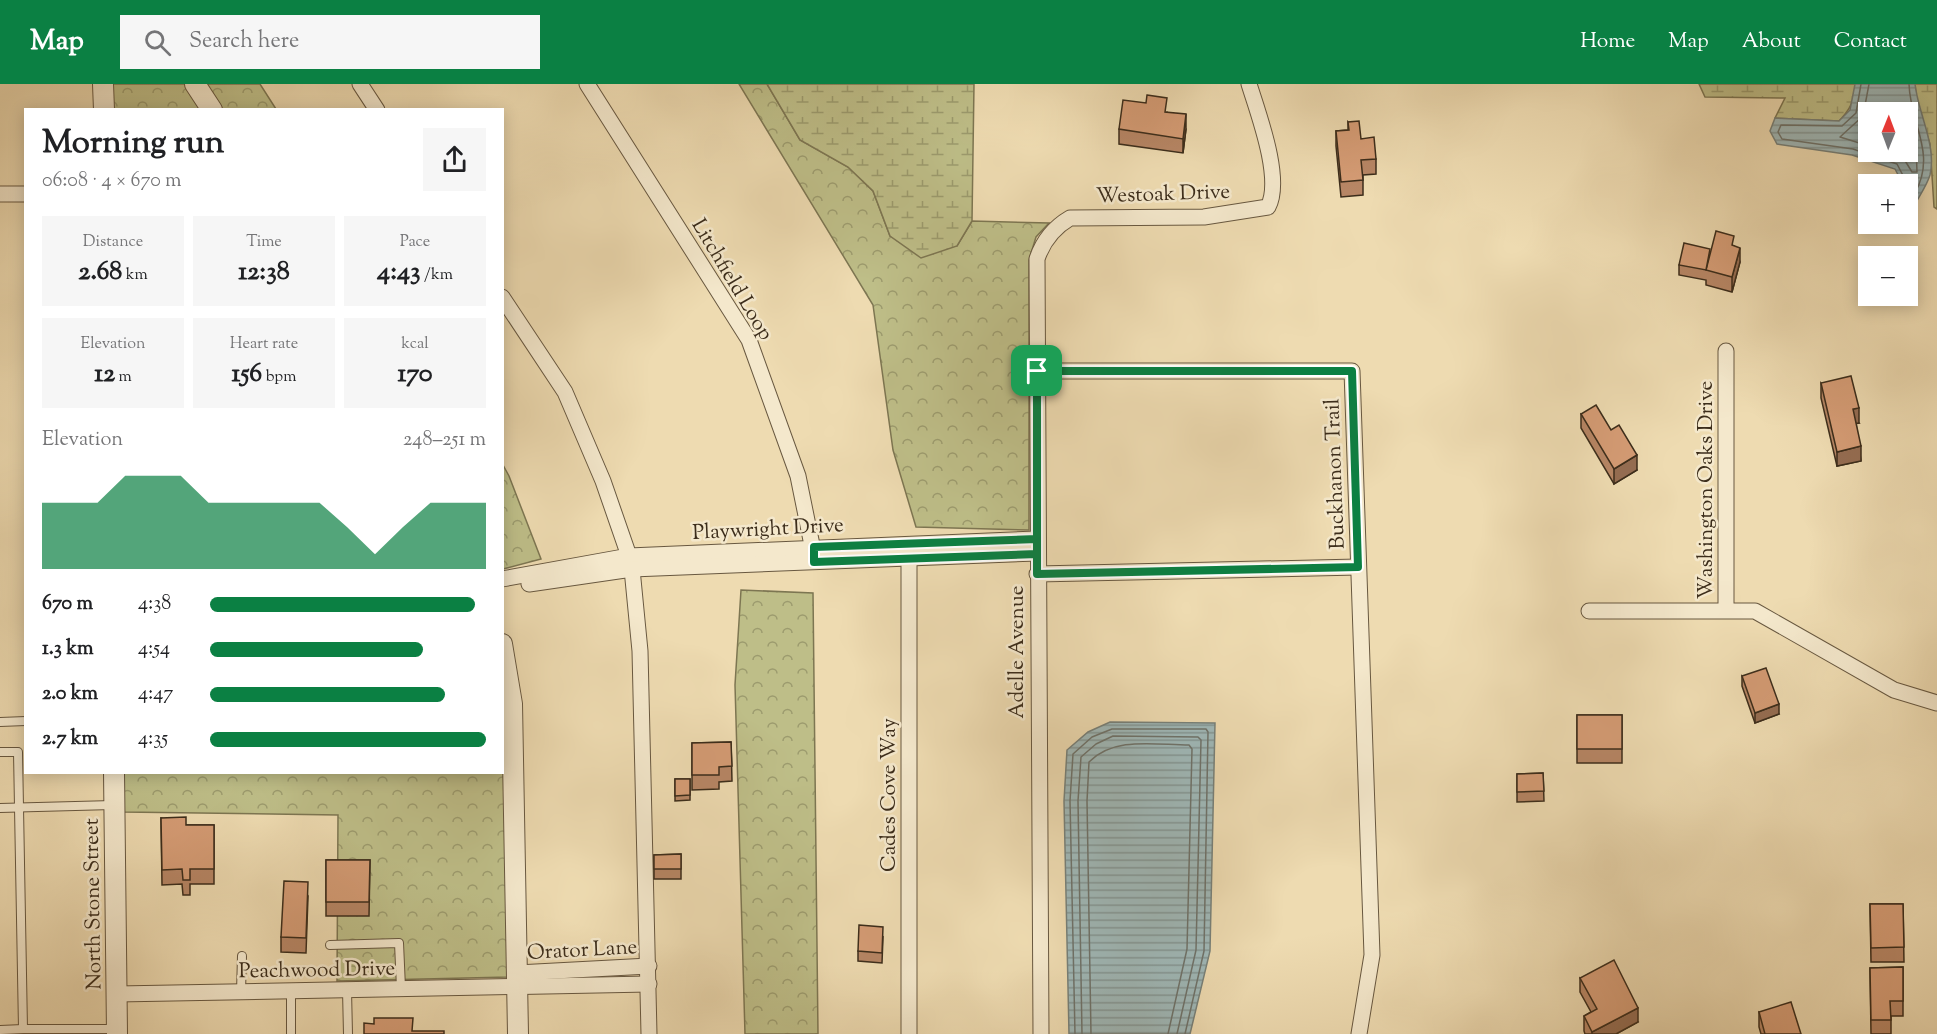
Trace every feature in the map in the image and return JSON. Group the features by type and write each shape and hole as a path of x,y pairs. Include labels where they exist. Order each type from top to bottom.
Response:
{"street":[{"path":"103,84 104,108"},
{"path":"195,84 211,108"},
{"path":"360,84 376,108"},
{"name":"Litchfield Loop","path":"587,84 749,340 798,476 814,555"},
{"name":"Westoak Drive","path":"1047,237 1058,225 1082,216 1204,217 1268,207 1271,194 1269,150 1249,84"},
{"path":"0,194 24,194"},
{"name":"Adelle Avenue","path":"1041,1034 1037,260 1047,237"},
{"path":"504,300 566,392 603,481 630,562 640,651 649,1034"},
{"name":"Washington Oaks Drive","path":"1726,351 1726,610 1755,611 1894,690 1937,703"},
{"name":"Buckhanon Trail","path":"1037,371 1352,371 1372,955 1359,1034"},
{"name":"Playwright Drive","path":"504,579 630,562 1037,546"},
{"name":"Playwright Drive","path":"814,555 909,556 1037,546"},
{"name":"Cades Cove Way","path":"909,556 909,1034"},
{"name":"Playwright Drive","path":"504,588 630,562"},
{"path":"1037,574 1358,567"},
{"path":"1589,611 1726,610"},
{"path":"504,656 512,704 518,1034"},
{"name":"North Stone Street","path":"114,774 117,1032"},
{"name":"Orator Lane","path":"517,980 649,966"},
{"name":"Orator Lane","path":"517,980 649,984"},
{"name":"Peachwood Drive","path":"117,994 346,990 517,980"}],"lane":[{"path":"0,722 24,721"},
{"path":"0,752 18,752 21,808 23,1029"},
{"path":"0,808 115,805"},
{"path":"330,945 399,943 401,988"},
{"path":"241,992 242,956"},
{"path":"346,990 348,1034"},
{"path":"291,991 291,1034"},
{"path":"0,1029 117,1032"}],"green space":[{"path":"111,84 185,84 201,108 112,108"},
{"path":"204,84 260,84 275,108 221,108"},
{"path":"739,84 767,84 800,140 848,167 873,191 890,236 957,246 972,221 1049,223 1036,237 1029,260 1029,530 916,527 893,450 873,305"},
{"path":"767,84 974,84 972,221 957,246 921,258 890,236 873,191 848,167 800,140"},
{"path":"1699,84 1855,84 1851,104 1839,121 1775,118 1785,98 1705,97"},
{"path":"1915,84 1937,84 1937,209 1934,207 1930,144 1917,102"},
{"path":"504,467 509,476 541,559 504,569"},
{"path":"741,590 813,593 818,1034 745,1034 735,685"},
{"path":"504,740 509,977 337,981 338,815 123,812 122,774 504,774"}],"water":[{"path":"1855,84 1915,84 1931,153 1929,179 1918,199 1918,174 1898,174 1895,169 1874,162 1918,162 1918,102 1858,102 1858,157 1777,144 1770,131 1775,118 1839,121 1850,110"},
{"path":"1110,722 1215,723 1210,951 1190,1034 1069,1034 1064,801 1067,750 1088,732"}],"building":[{"path":"1147,95 1167,98 1165,112 1186,114 1183,139 1119,129 1123,100 1146,103"},
{"path":"1359,121 1361,139 1374,137 1376,159 1361,160 1363,180 1341,182 1336,131 1349,130 1348,122"},
{"path":"1716,231 1734,236 1732,245 1740,248 1732,277 1706,270"},
{"path":"1684,243 1710,249 1706,270 1679,265"},
{"path":"1851,376 1859,408 1853,409 1861,446 1837,452 1821,383"},
{"path":"1596,405 1611,430 1619,425 1637,455 1614,469 1581,414"},
{"path":"1766,668 1779,704 1755,713 1742,676"},
{"path":"1577,715 1622,715 1622,749 1577,749"},
{"path":"731,742 732,766 719,767 719,775 692,775 692,743"},
{"path":"1543,773 1544,791 1517,792 1517,774"},
{"path":"675,779 690,779 690,795 675,796"},
{"path":"186,817 186,825 214,825 214,869 190,869 190,880 183,880 182,869 162,870 161,818"},
{"path":"681,854 681,869 654,869 654,855"},
{"path":"326,860 370,860 369,902 326,902"},
{"path":"284,881 308,882 306,938 281,937"},
{"path":"1870,904 1903,904 1904,947 1871,948"},
{"path":"859,925 883,927 882,953 858,951"},
{"path":"1614,960 1638,1008 1592,1032 1584,1016 1597,1009 1580,978"},
{"path":"1903,967 1903,1001 1890,1001 1891,1020 1871,1020 1870,968"},
{"path":"1791,1002 1801,1034 1765,1034 1759,1012"},
{"path":"374,1018 413,1018 412,1031 444,1031 444,1034 364,1034 364,1023 374,1024"}],"route":[{"path":"1037,371 1037,455 1037,539 1037,554 909,556 814,562 814,547 1037,539 1037,574 1358,567 1352,371 1037,371"}]}
